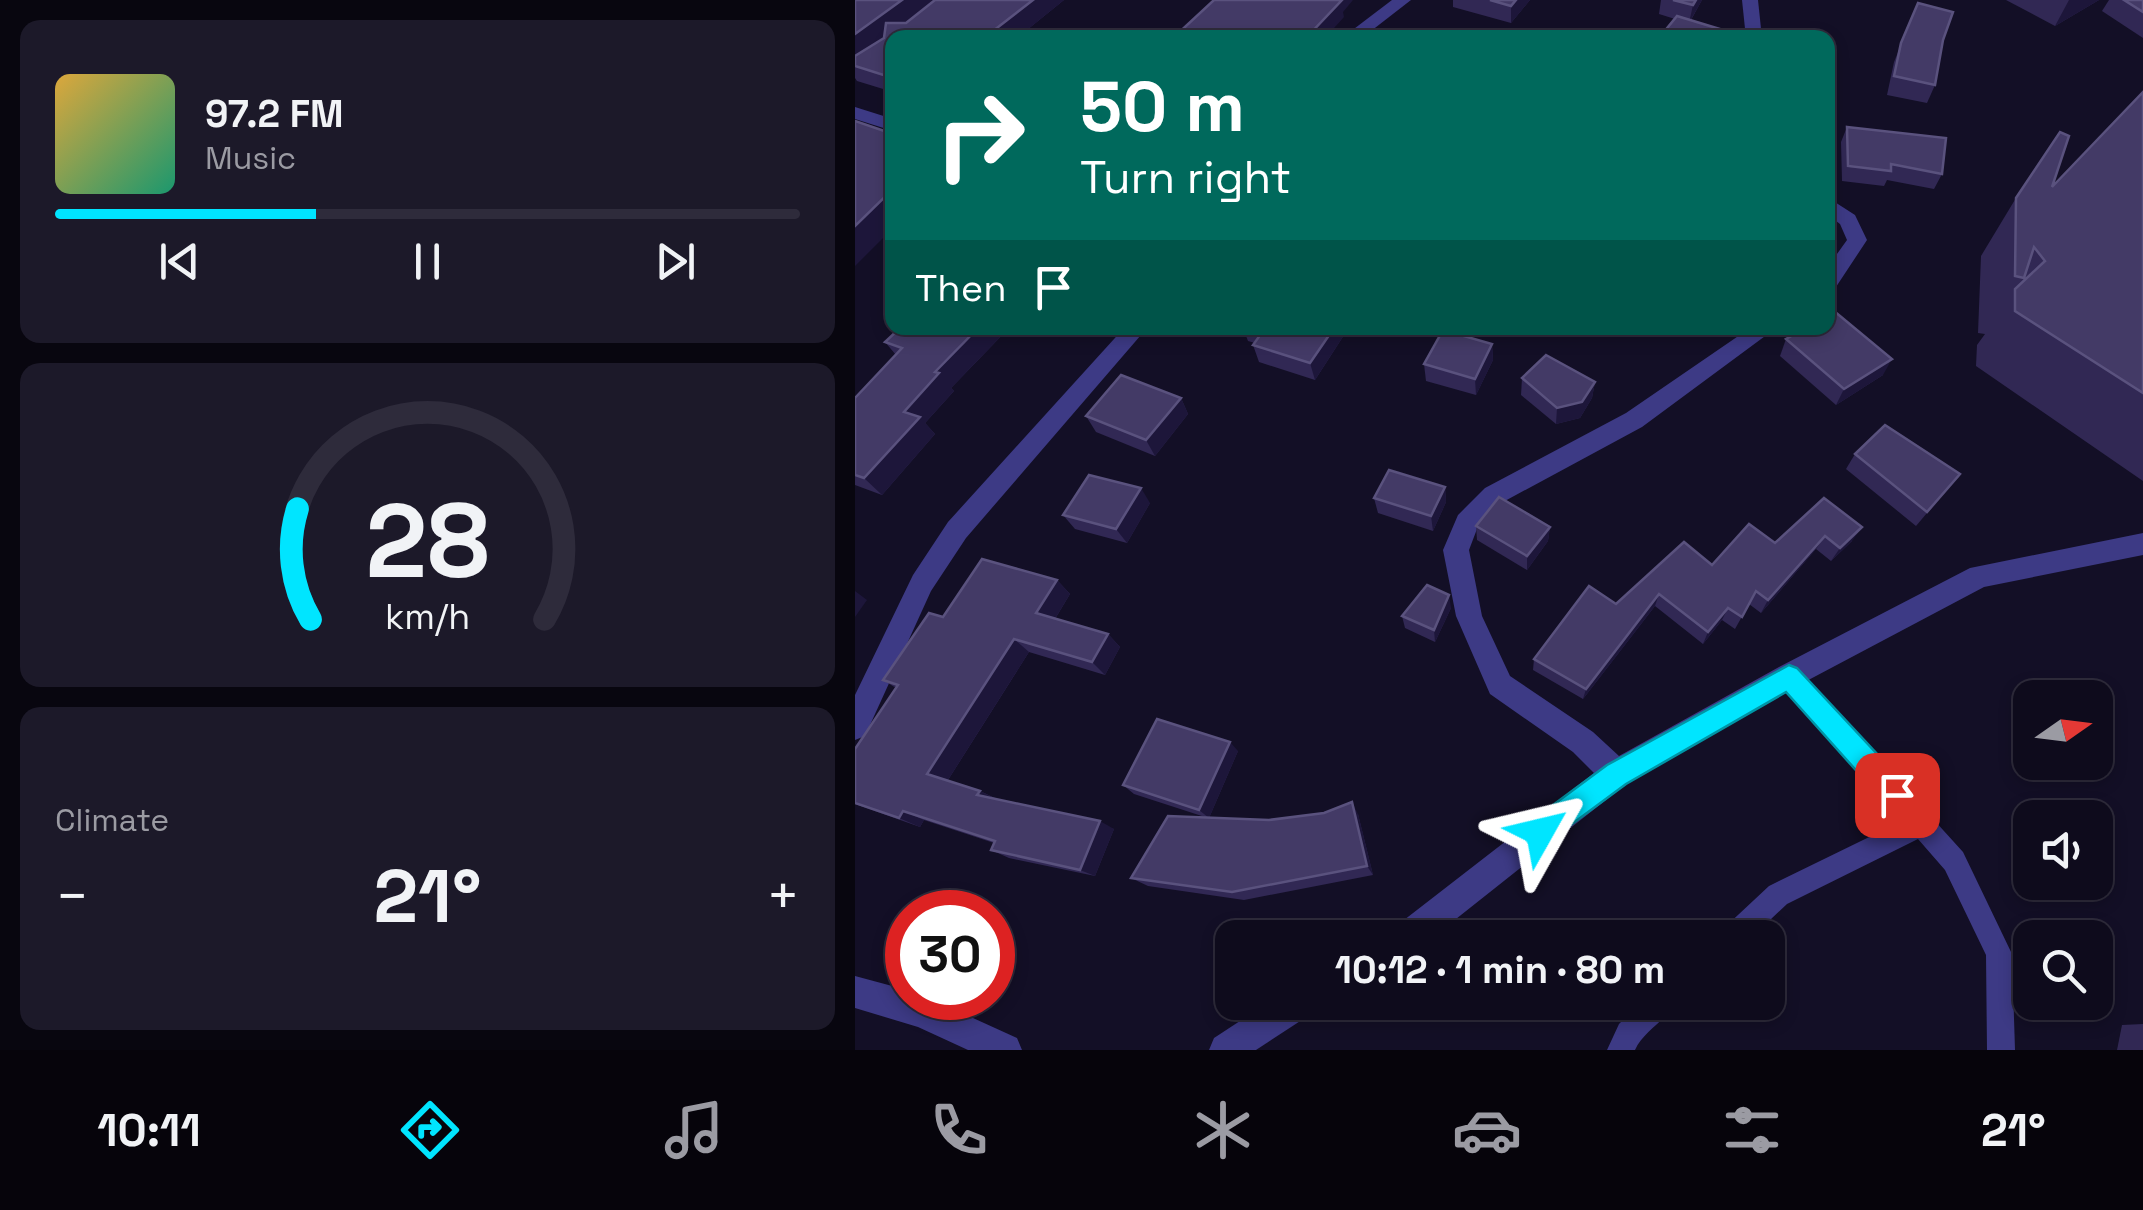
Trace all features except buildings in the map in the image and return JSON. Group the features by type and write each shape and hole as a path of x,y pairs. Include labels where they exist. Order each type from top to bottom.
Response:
{"street":[{"path":"1361,30 1403,0"},
{"path":"1751,0 1753,30"},
{"path":"855,113 885,123"},
{"path":"1835,210 1848,220 1857,240 1835,273"},
{"path":"855,726 923,582 957,530 1130,335"},
{"path":"1616,774 1583,742 1500,685 1469,616 1457,550 1467,524 1494,495 1634,420 1755,335"},
{"path":"1430,920 1616,774 1789,676 1979,576 2143,544"},
{"path":"855,992 922,1010 1005,1050"},
{"path":"1225,1050 1271,1020"}],"lane":[{"path":"1789,676 1954,861 1999,954 2001,1050"},
{"path":"1751,920 1778,895 1922,824"},
{"path":"1621,1050 1628,1033 1642,1020"}],"route":[{"path":"1540,832 1616,774 1789,676 1897,795"}]}
